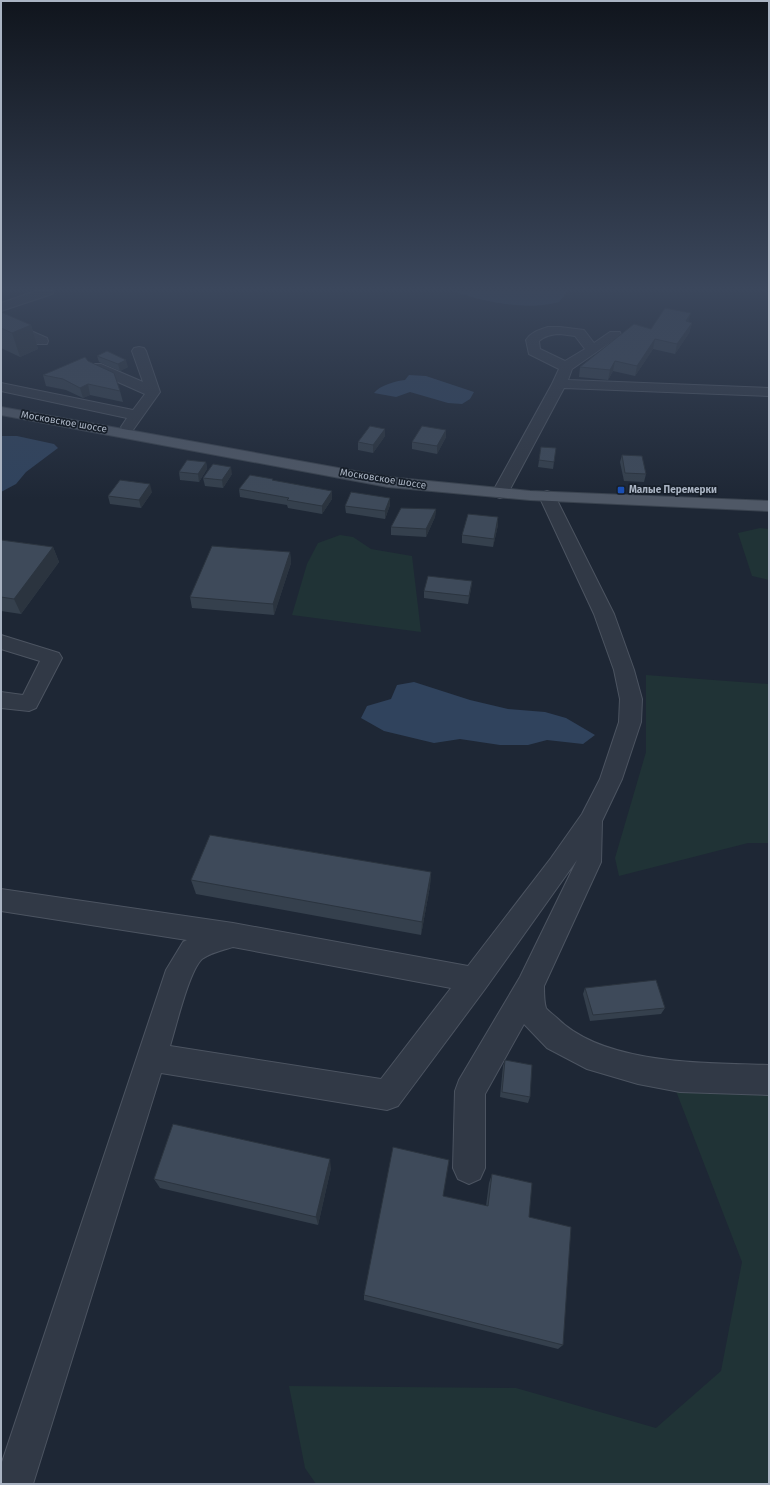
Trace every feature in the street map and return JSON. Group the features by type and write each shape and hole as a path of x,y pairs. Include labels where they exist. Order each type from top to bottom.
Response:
{"main road":[{"name":"Московское шоссе","path":"1,411 388,482 500,494 769,506"}],"lane":[{"path":"142,360 153,392"},
{"path":"552,360 566,368"},
{"path":"500,494 559,384 566,368 577,360"},
{"path":"96,367 153,392"},
{"path":"559,384 769,392"},
{"path":"1,387 136,415"},
{"path":"123,433 153,392"},
{"path":"151,1057 387,1095 560,865 590,821 611,779 630,722 631,699 624,670 604,614 547,496"},
{"path":"1,642 52,658 29,703 1,700"},
{"path":"469,1168 470,1091 530,986 589,862 590,821"},
{"path":"1,900 233,935 475,980"},
{"path":"14,1484 180,970 192,951 214,940 233,935"},
{"path":"530,986 533,1014 557,1038 587,1055 638,1069 680,1077 769,1080"}],"green space":[{"path":"760,528 769,529 769,580 752,576 738,533"},
{"path":"340,535 353,537 371,549 412,556 421,632 292,615 307,564 318,543"},
{"path":"646,675 769,684 769,843 748,843 619,876 615,858 646,752"},
{"path":"758,1088 769,1096 769,1484 316,1484 305,1468 289,1386 516,1388 656,1428 721,1371 742,1262 676,1091"}],"water":[{"path":"409,375 426,376 474,392 470,399 462,404 448,403 410,392 396,397 374,393 393,382 405,380"},
{"path":"1,436 17,436 54,444 58,448 26,472 16,484 1,492"},
{"path":"414,682 470,700 508,709 545,712 566,718 595,735 583,744 547,740 528,745 500,745 460,739 434,743 384,731 361,718 367,706 391,699 397,685"}],"building":[{"path":"77,360 87,360 114,373 120,391 88,384 80,388 63,379 43,375"},
{"path":"108,360 125,360 118,364"},
{"path":"588,360 641,360 637,366 615,361 610,370 580,367"},
{"path":"370,426 385,429 373,445 358,442"},
{"path":"422,426 446,430 437,446 412,442"},
{"path":"541,447 556,448 554,462 539,460"},
{"path":"622,455 642,456 646,474 625,473"},
{"path":"187,460 206,462 198,474 179,472"},
{"path":"213,464 231,467 222,480 203,478"},
{"path":"250,475 332,491 322,506 287,500 289,498 239,489"},
{"path":"120,480 150,484 139,500 108,496"},
{"path":"351,492 390,498 385,511 345,506"},
{"path":"401,508 436,509 426,529 391,527"},
{"path":"468,514 498,517 494,539 462,535"},
{"path":"1,540 53,547 14,599 1,597"},
{"path":"212,546 290,552 273,604 190,597"},
{"path":"428,576 472,581 469,596 424,591"},
{"path":"210,835 431,872 422,922 191,880"},
{"path":"656,980 665,1008 593,1015 585,988"},
{"path":"505,1060 532,1065 530,1097 502,1092"},
{"path":"173,1124 330,1159 316,1217 154,1179"},
{"path":"393,1147 449,1160 443,1196 488,1206 492,1174 532,1183 529,1217 571,1227 563,1345 364,1295"}],"place":[{"name":"Малые Перемерки","path":"621,490"}]}
